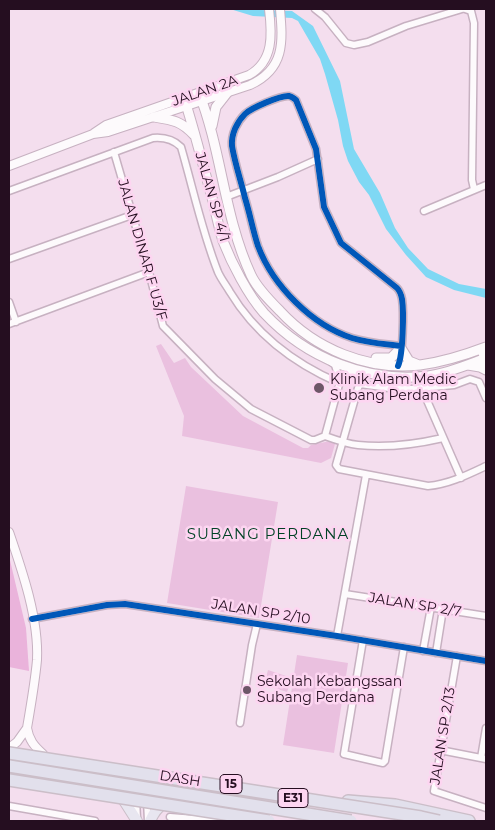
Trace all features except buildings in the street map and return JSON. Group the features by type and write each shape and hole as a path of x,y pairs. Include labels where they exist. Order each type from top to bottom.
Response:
{"highway":[{"name":"15","path":"9,750 197,778 421,817"},
{"name":"DASH","path":"9,750 443,820"},
{"name":"15","path":"30,752 47,757 197,778"},
{"name":"DASH","path":"9,766 351,821"},
{"name":"15","path":"9,770 335,821"},
{"path":"9,780 269,821"},
{"path":"101,784 123,799 137,821"},
{"path":"149,821 156,809 162,804 169,800 189,798"},
{"path":"316,799 396,805 443,820 469,821"}],"main road":[{"path":"212,136 216,107 227,93"},
{"name":"JALAN SP 4/1","path":"201,97 210,122 226,196 239,243 252,278 290,322 328,348 351,357 378,364 398,366 420,365 452,359 483,348"},
{"name":"JALAN SP 4/1","path":"185,102 223,241 243,283 263,312 284,332 306,348 328,360 372,374 407,377 429,376 486,360"},
{"path":"154,117 180,123 186,126 196,137"},
{"path":"193,127 194,123 200,119 210,122"},
{"path":"351,357 386,359 395,355 401,347 409,361 420,365"},
{"path":"467,365 486,370"},
{"path":"372,374 390,371 398,366"}],"street":[{"name":"JALAN 2A","path":"93,134 106,125 201,97 257,71 268,54 271,24 269,9"},
{"name":"JALAN 2A","path":"201,97 227,93 263,79 272,70 280,56 282,44 280,9"},
{"path":"315,9 325,17 346,43 354,45 368,42 406,26 464,9 472,11 474,23 472,180 474,189"},
{"path":"398,366 401,347 401,293 341,243 324,207 316,149 306,123 293,98 285,96 252,108 236,126 232,142 259,247 269,267 282,286 312,316 352,338 401,347"},
{"path":"9,166 93,134 108,132 154,117 185,102"},
{"path":"9,191 145,140 162,137 176,142 181,147 209,246 219,274 238,306 259,331 294,360 317,373 340,382"},
{"name":"JALAN DINAR F U3/F","path":"114,152 163,326 215,379 251,410 310,440 325,436 358,445 381,446 444,438"},
{"path":"226,196 278,177 318,158"},
{"path":"424,211 486,185"},
{"path":"9,259 132,215"},
{"path":"9,302 12,323 149,272"},
{"path":"483,348 486,360"},
{"path":"328,360 335,365 340,382"},
{"path":"325,436 340,382 347,374 353,372 372,374"},
{"path":"486,398 479,382 474,379 454,385 422,389 396,389 360,384 336,465 337,468 362,474 428,486 439,485 461,478 486,466"},
{"path":"422,389 461,478"},
{"path":"337,636 361,525 362,474"},
{"path":"9,532 18,560 32,619 37,658 27,728 32,744 43,754"},
{"name":"JALAN SP 2/7","path":"345,594 486,616"},
{"name":"JALAN SP 2/10","path":"32,619 107,605 125,604 363,640 486,661"},
{"path":"423,650 431,607"},
{"path":"436,652 443,609"},
{"path":"240,723 257,624"},
{"path":"363,640 344,754 383,763 385,762 404,647"},
{"name":"JALAN SP 2/13","path":"456,656 434,791 486,808"},
{"path":"9,750 27,728"},
{"path":"440,750 484,759 486,728"},
{"path":"137,821 142,791 148,780 146,772"},
{"path":"146,772 138,782 149,821"},
{"path":"9,806 95,821"},
{"path":"44,821 46,812"},
{"path":"170,818 220,821"}],"shaded area":[{"path":"161,344 174,363 185,358 191,367 243,416 303,448 330,441 335,444 331,458 321,463 182,436 184,416 156,346"},
{"path":"186,486 278,502 259,618 167,603"},
{"path":"9,556 26,628 29,671 9,667"},
{"path":"297,655 348,663 334,753 283,745"},
{"path":"268,670 292,678 287,692 264,685"}],"water":[{"path":"230,9 292,11 313,26 340,81 354,149 380,193 395,228 408,248 428,269 459,284 486,289 486,298 454,290 426,277 386,229 369,195 359,182 348,161 320,59 298,21 292,18 253,16"}],"cycle path":[{"path":"398,366 403,333 403,305 400,293 397,288 341,243 324,207 316,149 296,100 285,96 266,102 248,111 235,128 232,146 258,246 273,275 309,314 337,332 364,341 401,346"},
{"path":"32,619 107,605 125,604 486,661"}],"place":[{"name":"Klinik Alam Medic Subang Perdana","path":"319,388"},
{"name":"Sekolah Kebangssan Subang Perdana","path":"247,690"}],"district":[{"name":"SUBANG PERDANA","path":"268,535"}]}
